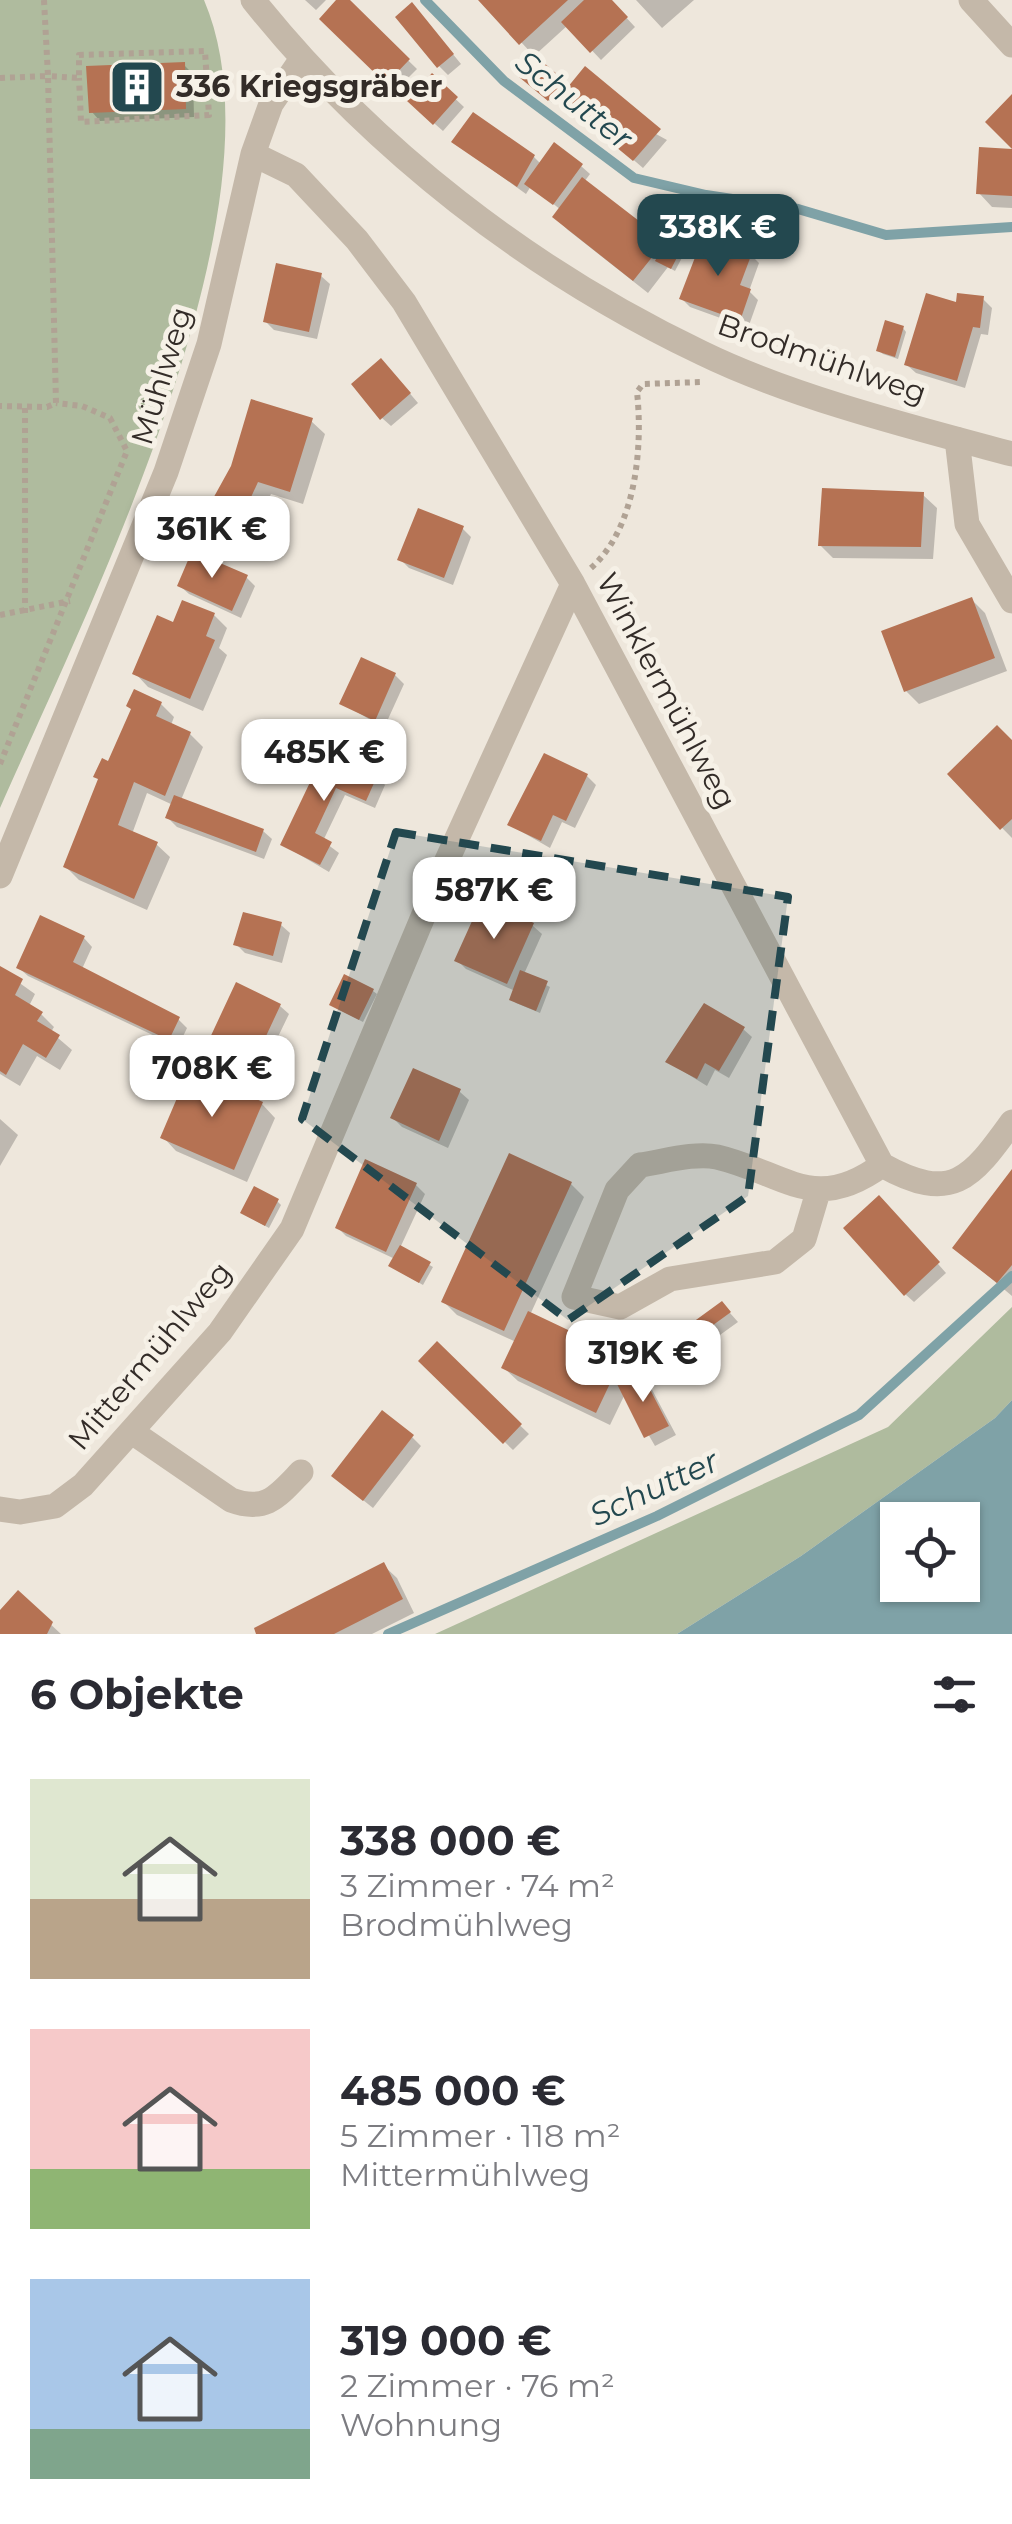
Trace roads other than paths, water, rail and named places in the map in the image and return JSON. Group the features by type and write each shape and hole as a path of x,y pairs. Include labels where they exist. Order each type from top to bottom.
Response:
{"street":[{"name":"Brodmühlweg","path":"253,0 301,60 366,124 465,205 590,294 705,355 1012,454"},
{"path":"972,0 1012,45"},
{"name":"Mühlweg","path":"0,876 166,472 209,344 253,154 271,104 301,60"},
{"name":"Winklermühlweg","path":"253,154 296,175 356,240 404,302 573,584 882,1165"},
{"path":"956,439 967,524 1012,601"},
{"name":"Mittermühlweg","path":"0,1509 20,1512 55,1506 83,1485 220,1332 292,1228 443,869 573,584"},
{"path":"818,1192 804,1238 775,1262 670,1278 620,1307 574,1297 617,1190 640,1165 712,1156 818,1192 858,1182 882,1165 910,1180 943,1184 976,1172 1012,1122"},
{"path":"132,1432 230,1500 249,1506 270,1504 302,1472"}],"water":[{"path":"1012,1400 1012,1634 677,1634 801,1556 995,1418"}],"waterway":[{"name":"Schutter","path":"425,0 504,81 634,178 706,195 798,209 886,235 1012,227"},
{"name":"Schutter","path":"388,1634 657,1516 859,1415 1012,1276"}],"place":[{"name":"336 Kriegsgräber","path":"137,87"}]}
